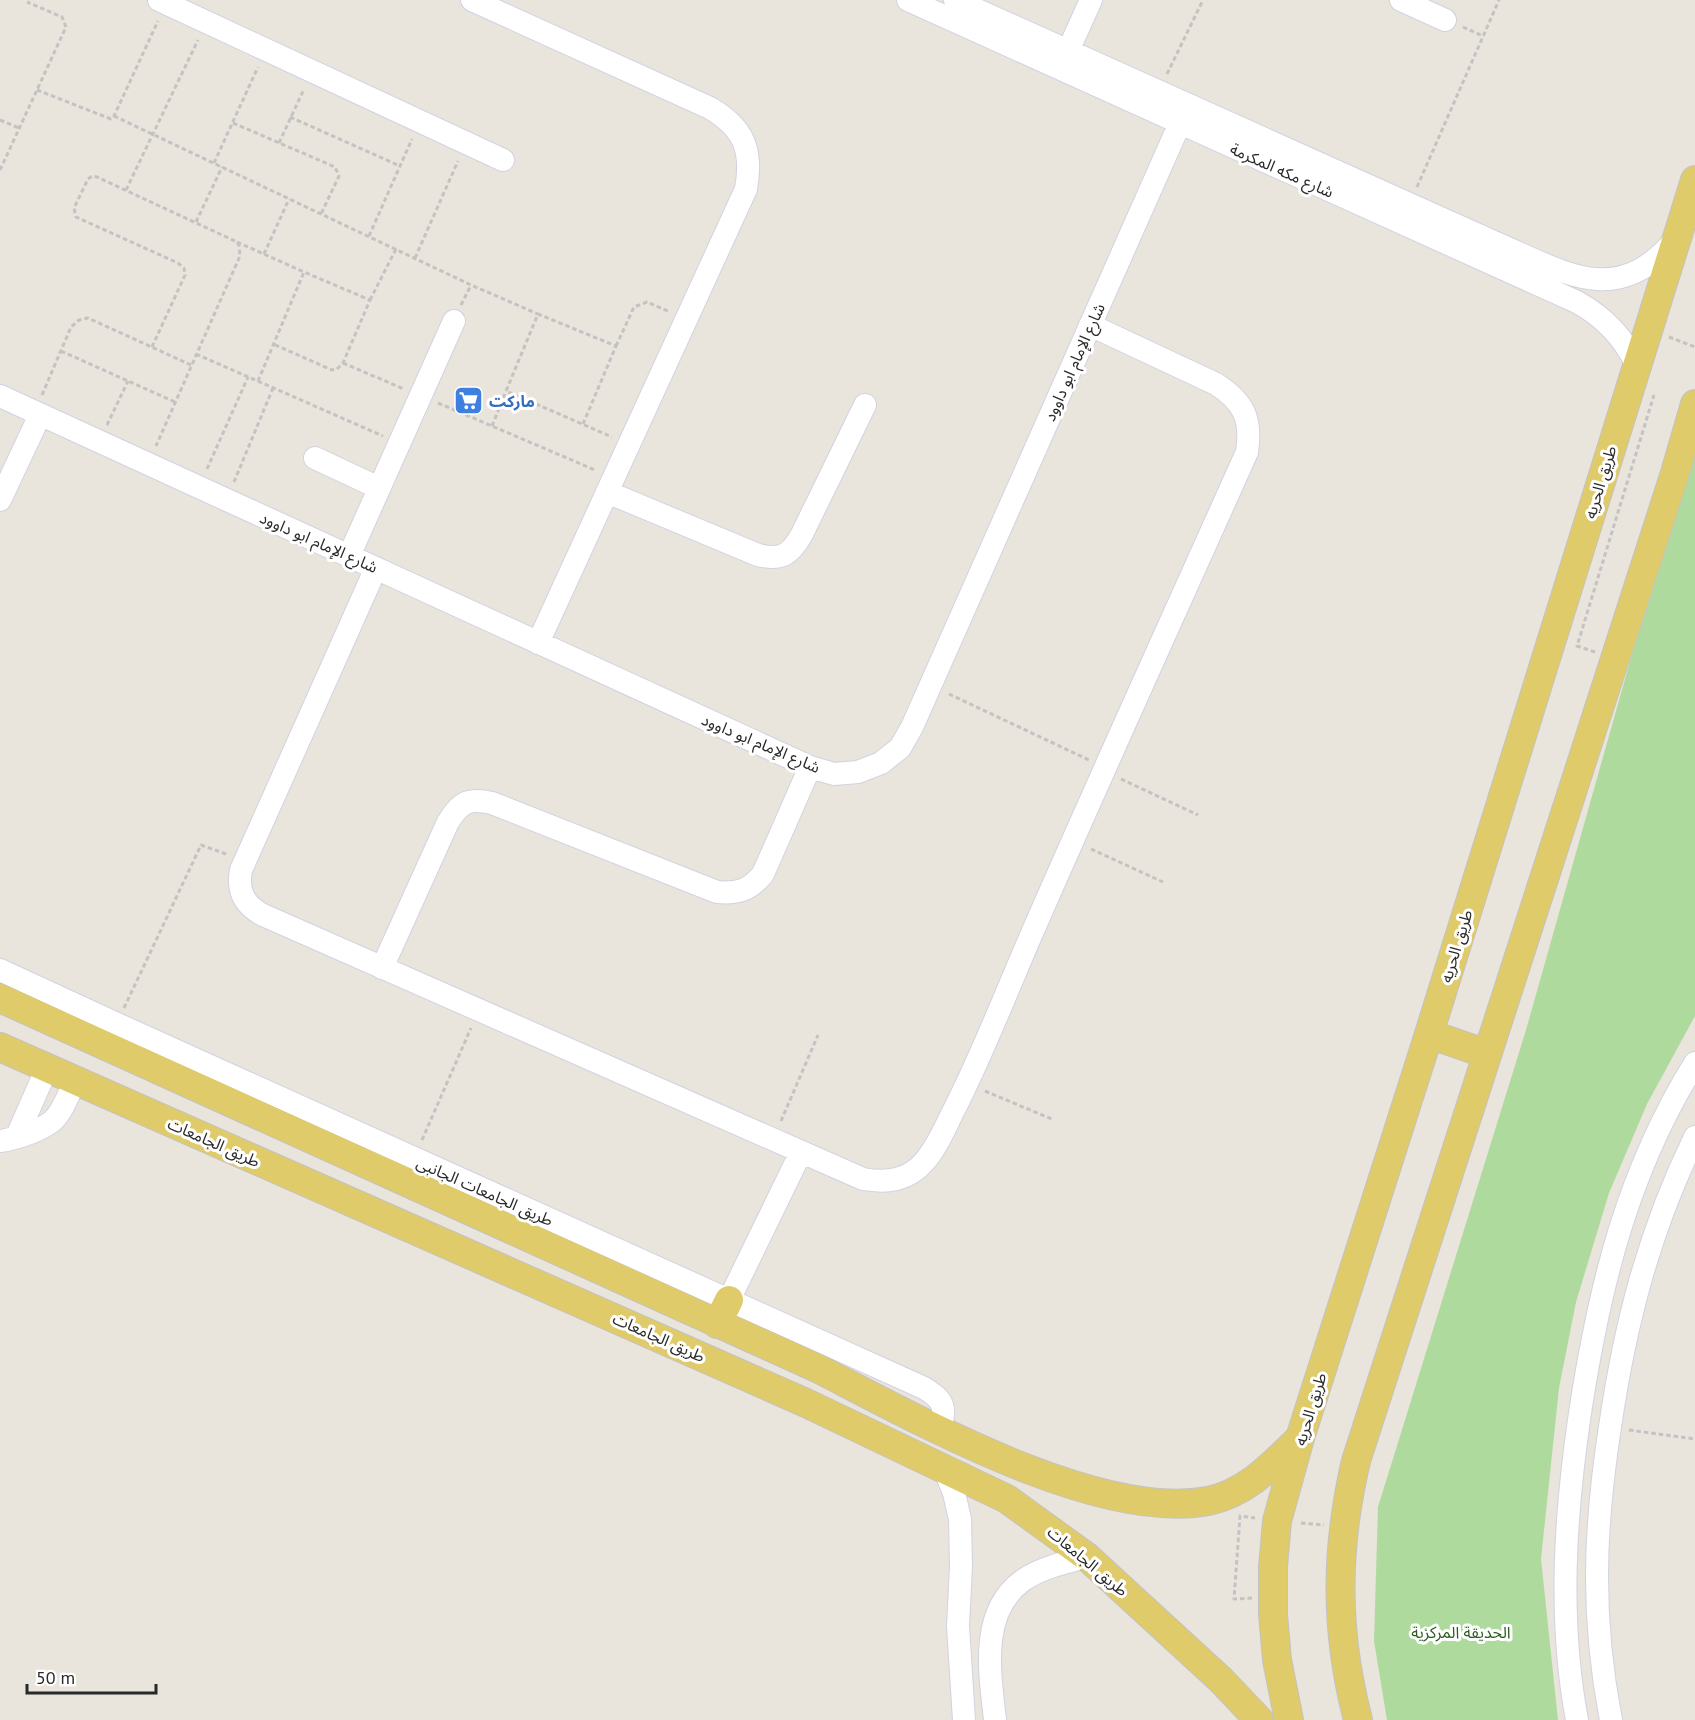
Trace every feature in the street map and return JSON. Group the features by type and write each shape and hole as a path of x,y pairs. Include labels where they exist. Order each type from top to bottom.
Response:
{"main road":[{"name":"طريق الحريه","path":"1289,1720 1277,1660 1274,1614 1273,1568 1277,1521 1300,1438 1429,1034 1695,180"},
{"path":"1358,1720 1345,1660 1341,1627 1340,1571 1343,1527 1356,1461 1695,404"},
{"path":"0,998 107,1033 723,1312 817,1368 940,1430 1042,1474 1093,1490 1149,1502 1181,1503 1208,1500 1235,1491 1259,1478 1300,1438"},
{"path":"75,1081 107,1033"},
{"path":"1429,1034 1487,1054"},
{"name":"طريق الجامعات","path":"0,1047 581,1302 806,1403 1007,1498 1087,1557 1221,1680 1259,1720"},
{"path":"934,1464 940,1430"}],"street":[{"path":"472,0 710,108 727,118 740,133 747,150 749,170 746,189 538,643"},
{"name":"شارع مكه المكرمة","path":"908,0 1180,123 1492,253 1577,277 1614,278 1633,274 1657,259 1676,239"},
{"name":"شارع مكه المكرمة","path":"955,0 1410,205 1593,310 1619,334 1636,364"},
{"path":"1068,51 1091,0"},
{"path":"1401,0 1445,20"},
{"path":"163,2 503,160"},
{"name":"شارع الإمام ابو داوود","path":"0,396 810,767 834,774 858,772 881,763 900,748 912,727 1180,123"},
{"path":"349,556 454,321"},
{"path":"376,568 245,861 239,881 240,892 245,902 253,909 382,968 863,1179 881,1182 899,1179 915,1172 926,1160 967,1083 1247,452 1250,436 1247,420 1241,405 1230,393 1216,384 1090,325"},
{"path":"610,485 758,555 770,558 783,556 795,548 799,541 865,405"},
{"path":"0,500 37,413"},
{"path":"315,458 379,488"},
{"path":"382,968 448,822 454,812 467,801 492,803 717,892 730,893 749,888 763,874 810,767"},
{"name":"طريق الجامعات الجانبى","path":"0,970 107,1033 414,1158 723,1312"},
{"path":"1577,1720 1568,1642 1566,1574 1569,1505 1599,1300 1620,1227 1647,1155 1680,1087 1695,1063"},
{"path":"8,1138 46,1068"},
{"path":"8,1138 39,1130 50,1124 57,1117 75,1081"},
{"path":"1611,1720 1600,1649 1596,1593 1601,1482 1629,1319 1661,1214 1695,1137"},
{"path":"723,1312 801,1152"},
{"path":"934,1464 954,1493 960,1519 961,1566 958,1626 964,1720"},
{"path":"995,1720 990,1650 992,1630 998,1611 1008,1594 1023,1580 1047,1569 1087,1557"}],"path":[{"path":"1159,92 1203,0"},
{"path":"1410,205 1499,0"},
{"path":"0,170 66,23 62,17 27,2"},
{"path":"37,90 106,119 111,119 163,2"},
{"path":"126,190 207,22"},
{"path":"214,164 266,49"},
{"path":"279,143 312,71"},
{"path":"114,116 415,258 538,314 616,346"},
{"path":"290,117 400,166"},
{"path":"0,120 19,129"},
{"path":"369,236 420,121"},
{"path":"233,123 338,171 339,176 321,214"},
{"path":"415,258 466,143"},
{"path":"195,223 222,167"},
{"path":"152,347 185,275 184,268 79,219 74,211 88,179 92,176 370,300"},
{"path":"264,254 289,199"},
{"path":"147,464 240,256 235,241"},
{"path":"273,344 332,370 337,369 342,363 396,249"},
{"path":"258,381 304,272"},
{"path":"582,424 630,312 640,303 647,302 686,319"},
{"path":"492,426 538,314"},
{"path":"37,413 71,327 83,318 88,318 191,365"},
{"path":"61,351 175,402"},
{"path":"196,354 399,443"},
{"path":"342,363 492,426 610,485"},
{"path":"199,487 248,376"},
{"path":"99,442 128,381"},
{"path":"226,500 273,388"},
{"path":"506,391 629,444"},
{"path":"1614,657 1577,646 1654,395"},
{"path":"931,685 1198,815"},
{"path":"1073,840 1163,882"},
{"path":"107,1033 201,845 245,861"},
{"path":"414,1158 479,1010"},
{"path":"772,1139 818,1035"},
{"path":"967,1083 1054,1120"},
{"path":"1610,1427 1695,1439"},
{"path":"1277,1521 1343,1527"}],"green space":[{"name":"الحديقة المركزية","path":"1695,431 1695,1016 1647,1104 1609,1193 1576,1302 1559,1388 1541,1559 1558,1720 1387,1720 1374,1641 1378,1507 1526,1030"}],"place":[{"name":"ماركت","path":"468,401"}]}
